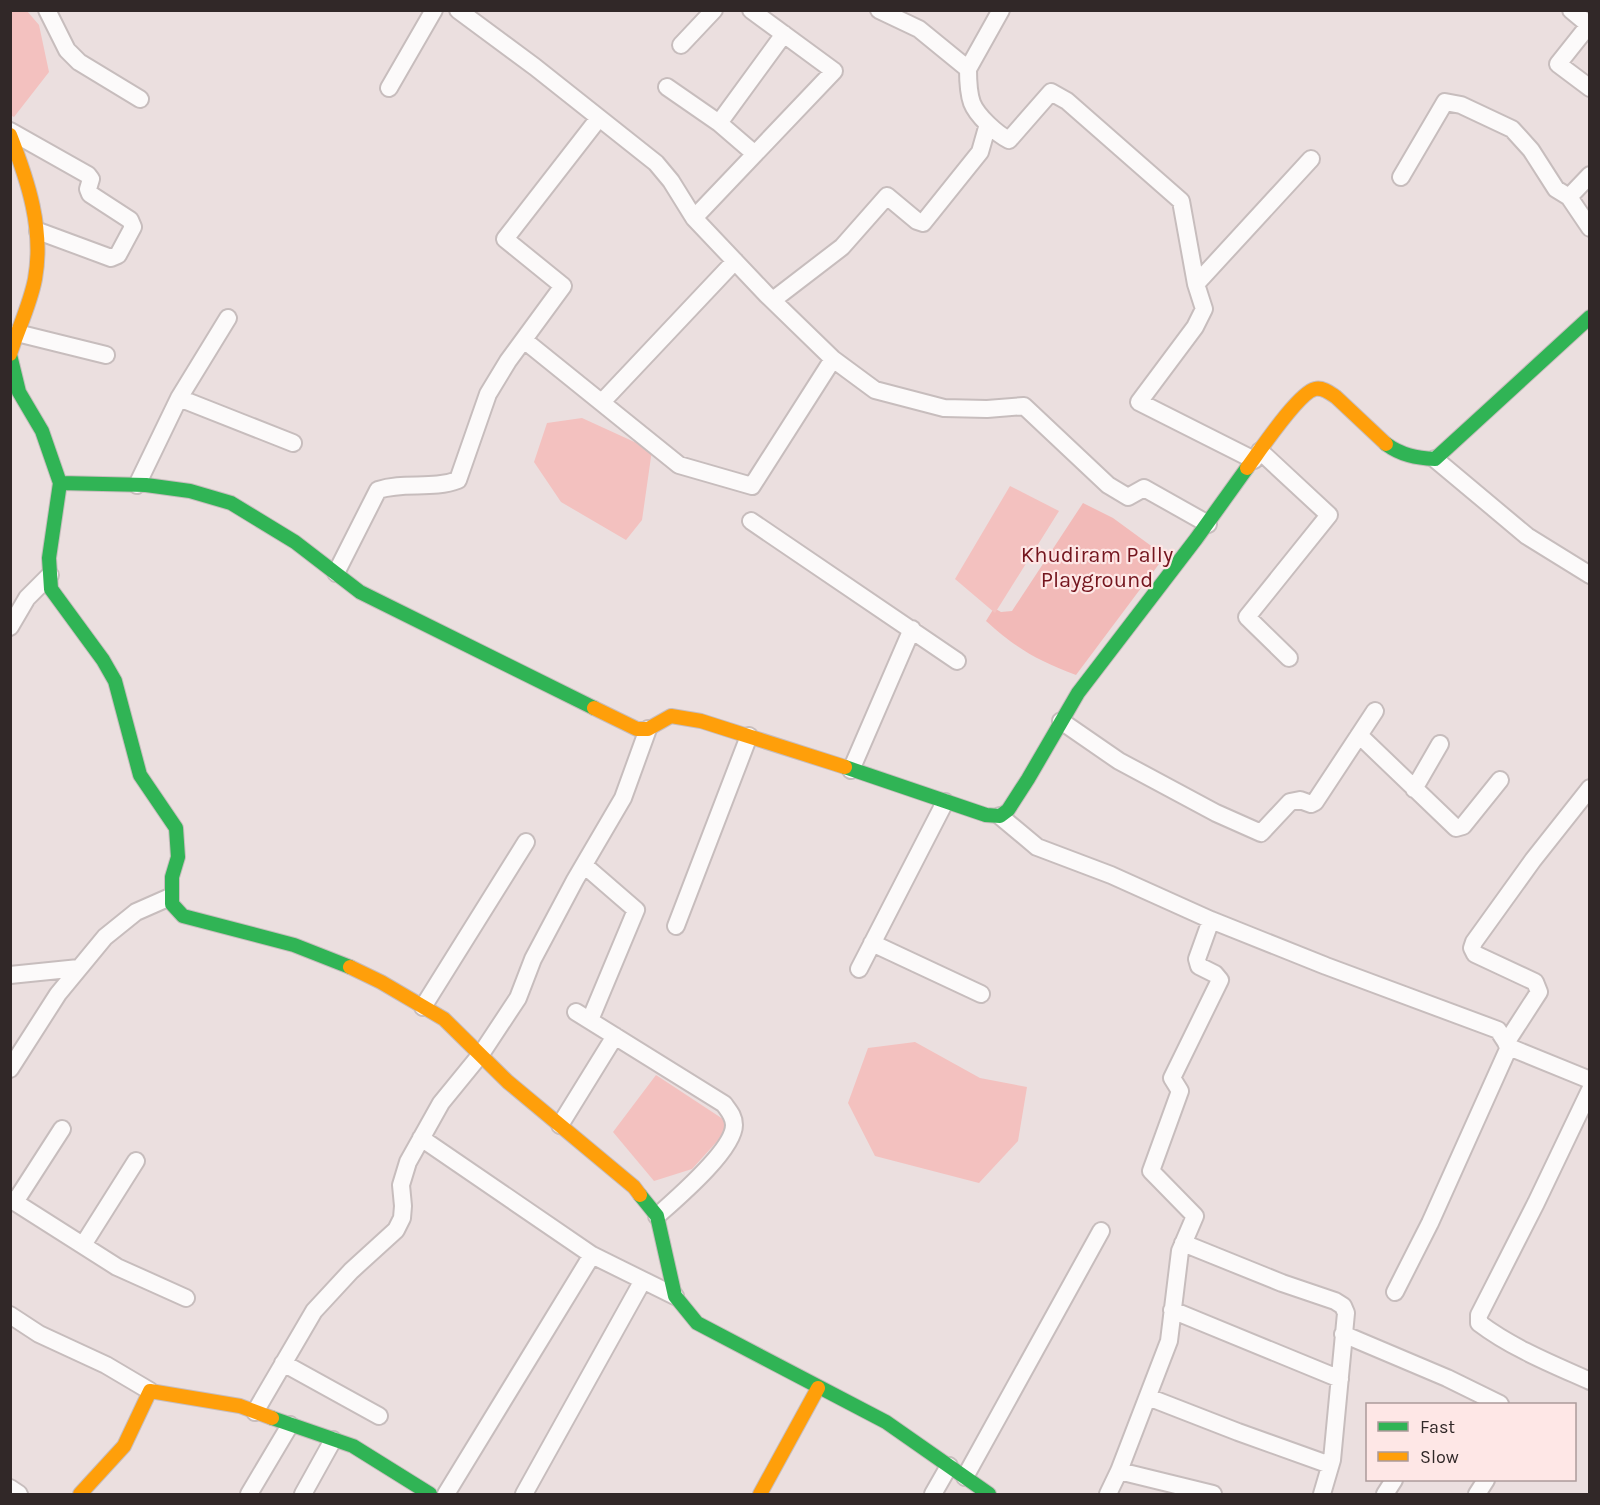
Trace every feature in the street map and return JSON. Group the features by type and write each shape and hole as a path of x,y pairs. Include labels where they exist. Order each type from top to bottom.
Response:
{"street":[{"path":"46,10 67,50 79,62 140,99"},
{"path":"389,88 434,10"},
{"path":"458,10 656,164 671,181 694,218 735,261 833,359 875,390 944,408 987,409 1024,406 1108,485 1128,497 1144,488 1208,524"},
{"path":"681,45 714,10"},
{"path":"694,218 834,71 751,10"},
{"path":"879,10 919,29 968,69"},
{"path":"1000,10 968,69 972,104 996,134 1009,140 1051,92 1067,101 1181,201 1196,284 1204,309 1195,327 1139,402 1257,456 1329,515 1247,617 1290,658"},
{"path":"1571,10 1589,25 1558,64 1590,88"},
{"path":"719,123 784,34"},
{"path":"667,87 719,123 755,154"},
{"path":"1401,177 1445,102 1461,105 1512,129 1531,150 1556,189 1569,197 1590,228"},
{"path":"336,573 378,490 391,486 443,486 458,480 488,394 563,286 505,239 599,118"},
{"path":"773,300 842,247 887,196 917,221 923,223 980,152 988,124"},
{"path":"10,133 88,175 91,179 88,189 90,194 130,220 133,227 118,255 111,258 38,231"},
{"path":"10,133 24,170 38,231 35,279 10,355 19,392 42,431 60,483 49,558 51,589 103,660 115,681 140,776 176,828 178,857 172,877 170,897 172,904 183,916 294,945 337,961 381,982 444,1019 508,1082 634,1187 657,1216 675,1296 697,1323 886,1422 989,1494"},
{"path":"1196,284 1311,159"},
{"path":"1569,197 1590,175"},
{"path":"602,402 735,261"},
{"path":"1435,459 1590,317"},
{"path":"137,485 179,398 228,318"},
{"path":"17,333 106,355"},
{"path":"524,340 679,465 752,486 833,359"},
{"path":"1000,816 1015,800 1078,693 1208,524 1278,426 1307,392 1317,387 1331,393 1358,416 1386,446 1399,454 1417,459 1435,459 1527,536 1590,575"},
{"path":"179,398 293,443"},
{"path":"60,483 137,485 190,491 231,503 295,542 360,592 618,721 637,729 648,729 671,716 701,721 945,802 986,815 1000,816 1037,847 1111,875 1212,920 1426,1005 1498,1030 1508,1045 1590,1080"},
{"path":"751,521 957,661"},
{"path":"10,627 27,598 50,575"},
{"path":"851,770 912,629"},
{"path":"1061,721 1119,761 1216,813 1261,833 1290,802 1300,800 1311,804 1315,802 1375,711"},
{"path":"255,1412 314,1311 396,1230 402,1218 401,1185 408,1162 441,1103 481,1054 518,998 533,959 623,798 648,729"},
{"path":"1359,735 1456,828 1463,826 1500,780"},
{"path":"676,926 749,736"},
{"path":"1414,789 1440,744"},
{"path":"1395,1292 1430,1223 1508,1045 1539,992 1535,982 1475,954 1472,948 1474,942 1533,860 1590,788"},
{"path":"859,969 945,802"},
{"path":"423,1007 526,842"},
{"path":"584,865 636,910 583,1016 724,1104 732,1115 734,1125 732,1136 700,1178 657,1216"},
{"path":"10,1069 58,994 105,937 136,912 170,897"},
{"path":"1108,1494 1169,1341 1180,1251 1195,1216 1151,1171 1180,1090 1172,1078 1220,980 1215,974 1200,966 1197,959 1212,920"},
{"path":"872,943 981,994"},
{"path":"10,975 79,968"},
{"path":"560,1125 615,1036"},
{"path":"1590,1090 1479,1315 1479,1323 1529,1353 1590,1381"},
{"path":"62,1129 13,1201 117,1267 186,1298"},
{"path":"421,1138 592,1255 642,1282 675,1296"},
{"path":"83,1245 136,1161"},
{"path":"965,1477 1101,1231"},
{"path":"1184,1242 1343,1306 1346,1313 1340,1379 1330,1465 1322,1494"},
{"path":"446,1494 592,1255"},
{"path":"524,1494 642,1282"},
{"path":"1172,1310 1340,1379"},
{"path":"10,1315 39,1334 106,1365 150,1392 240,1406 353,1446 430,1494"},
{"path":"1343,1334 1447,1378 1498,1403"},
{"path":"283,1363 379,1416"},
{"path":"760,1494 818,1388"},
{"path":"80,1494 124,1446 150,1392"},
{"path":"1148,1396 1330,1465"},
{"path":"249,1494 290,1425"},
{"path":"303,1494 333,1440"},
{"path":"933,1494 949,1466"},
{"path":"1119,1471 1213,1494"},
{"path":"1385,1494 1393,1481"},
{"path":"1477,1494 1485,1481"},
{"path":"10,1488 19,1494"}],"green space":[{"name":"Khudiram Pally Playground","path":"1083,503 1113,518 1165,556 1076,675 1028,653 986,621 994,608 1001,612 1012,611"}],"shaded area":[{"path":"10,11 27,11 39,25 49,72 14,117 10,115"},
{"path":"582,418 652,450 642,520 626,540 561,502 534,462 547,423"},
{"path":"1010,486 1059,511 995,613 955,579"},
{"path":"915,1042 980,1078 1027,1087 1018,1141 979,1183 875,1156 848,1103 868,1048"},
{"path":"656,1075 732,1125 692,1169 654,1181 613,1132"}],"traffic: fast":[{"path":"1386,444 1409,455 1435,459 1590,317"},
{"path":"10,355 19,392 42,431 60,483 49,558 51,589 103,660 115,681 140,775 176,828 178,857 172,877 172,904 183,916 294,945 350,967"},
{"path":"845,767 986,815 1000,816 1008,810 1028,779 1078,693 1196,539 1247,468"},
{"path":"60,483 146,485 190,491 231,503 295,542 360,592 594,708"},
{"path":"640,1195 657,1216 675,1296 697,1323 886,1422 989,1494"},
{"path":"272,1418 353,1446 430,1494"}],"traffic: slow":[{"path":"10,135 33,206 37,242 33,289 10,354"},
{"path":"1247,468 1289,412 1315,389 1324,390 1336,397 1386,444"},
{"path":"594,708 637,729 648,729 671,716 701,721 845,767"},
{"path":"350,967 381,982 444,1019 508,1082 634,1187 640,1195"},
{"path":"760,1494 818,1388"},
{"path":"80,1494 124,1446 150,1391 240,1406 272,1418"}]}
